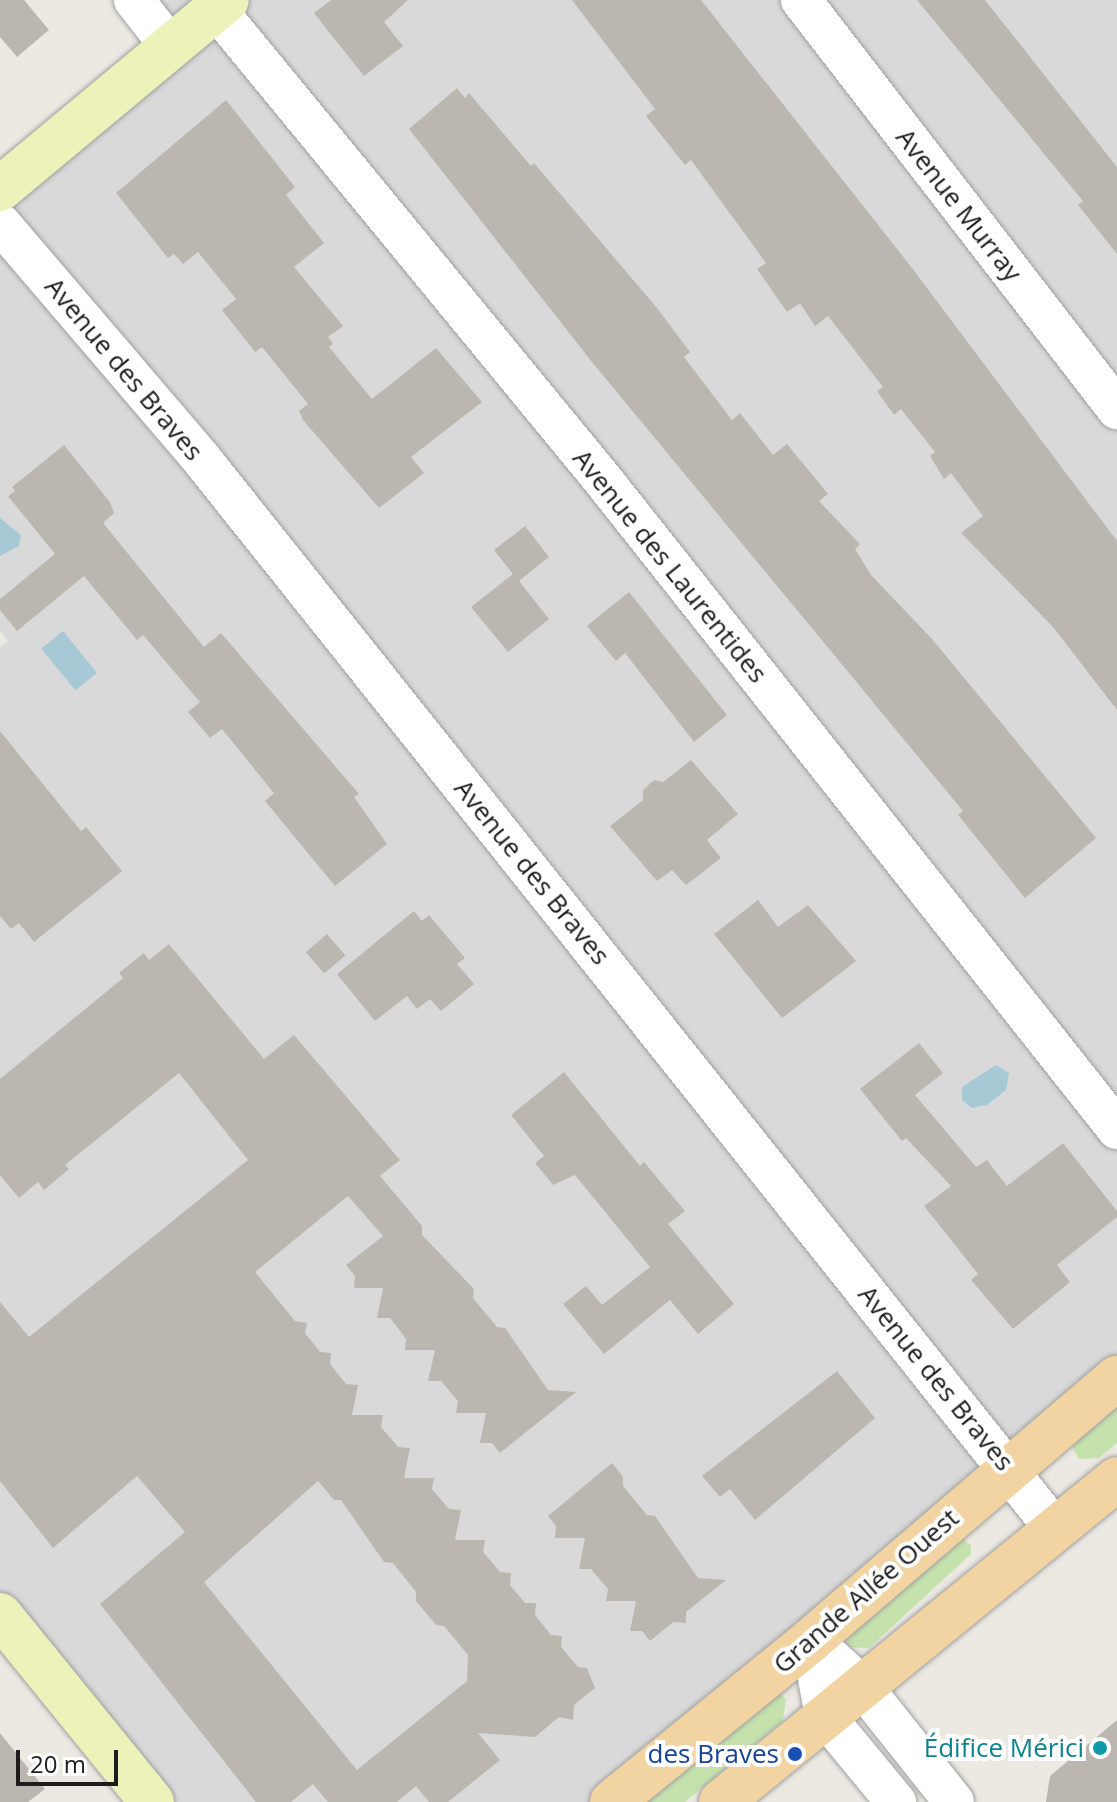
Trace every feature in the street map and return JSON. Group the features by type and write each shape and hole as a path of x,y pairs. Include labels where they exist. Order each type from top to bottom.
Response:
{"main road":[{"path":"0,189 221,5"},
{"name":"Grande Allée Ouest","path":"612,1802 811,1640 1008,1468 1117,1378"},
{"path":"721,1802 1117,1479"},
{"path":"0,1615 152,1802"}],"street":[{"path":"134,0 170,46"},
{"name":"Avenue Murray","path":"801,0 1117,409"},
{"name":"Avenue des Laurentides","path":"221,5 613,492 1117,1129"},
{"name":"Avenue des Braves","path":"0,223 203,461 1055,1529"},
{"path":"811,1640 861,1685 954,1802"},
{"path":"811,1640 825,1716 896,1802"}],"shaded area":[{"path":"134,0 1117,0 1117,1378 612,1802 152,1802 0,1615 0,647 8,641 0,631 0,189 170,47"}],"green space":[{"path":"1117,1393 1117,1443 1099,1458 1079,1459 1069,1440"},
{"path":"958,1533 971,1546 971,1554 869,1648 849,1647 844,1638"},
{"path":"779,1693 786,1699 783,1721 685,1802 625,1802"}],"water":[{"path":"0,518 21,535 19,546 0,556"},
{"path":"63,631 97,673 75,691 41,649"},
{"path":"996,1065 1009,1073 1006,1090 987,1105 972,1108 962,1100 962,1087"}],"building":[{"path":"0,0 24,0 49,30 17,57 0,37"},
{"path":"331,0 408,0 384,22 403,46 364,76 314,13"},
{"path":"572,0 701,0 912,268 1117,541 1117,710 1053,627 961,533 983,516 951,473 944,479 930,456 935,452 901,409 894,415 877,391 883,387 828,316 815,326 800,303 787,312 757,269 766,263 691,160 685,165 646,116 655,109"},
{"path":"917,0 985,0 1117,167 1117,254 1078,205 1083,201"},
{"path":"457,88 465,98 469,93 531,166 534,163 657,308 690,352 684,357 732,420 740,413 773,455 787,444 828,494 819,501 860,544 855,549 871,575 932,639 1096,838 1025,898 958,815 963,811 592,362 409,129"},
{"path":"226,100 295,187 286,195 324,243 294,267 343,326 328,337 333,344 329,347 372,399 436,348 482,402 411,457 424,473 379,508 303,420 299,411 308,404 262,347 255,352 222,310 236,299 198,252 183,264 174,254 168,258 116,193"},
{"path":"64,445 110,502 114,513 103,523 204,647 221,633 359,794 354,797 387,844 335,886 265,801 274,793 222,729 210,738 188,712 200,702 143,635 137,640 84,576 17,631 0,610 0,599 55,554 8,496 15,491 12,487"},
{"path":"525,526 549,557 519,581 549,619 508,652 471,607 513,574 494,550"},
{"path":"629,592 727,715 694,742 625,653 616,661 587,626"},
{"path":"0,731 81,831 86,827 122,871 34,942 19,923 11,929 0,916"},
{"path":"691,760 738,814 707,840 721,858 686,885 672,870 657,881 610,826 643,800 643,790 654,780 663,782"},
{"path":"758,900 778,927 808,905 856,961 782,1018 714,934"},
{"path":"414,911 422,921 429,915 465,958 457,964 474,984 441,1011 430,999 417,1009 407,996 375,1021 337,974"},
{"path":"327,934 345,955 324,974 306,952"},
{"path":"169,944 264,1059 294,1035 400,1160 380,1176 422,1226 422,1235 474,1289 473,1298 497,1327 505,1328 548,1390 576,1392 500,1453 492,1443 480,1443 486,1413 456,1413 458,1401 441,1381 428,1381 435,1350 405,1350 406,1339 390,1318 377,1318 383,1288 354,1288 355,1276 346,1265 383,1236 348,1196 255,1272 295,1321 307,1323 305,1333 320,1352 331,1353 330,1364 346,1384 358,1385 352,1415 383,1415 381,1427 398,1447 410,1448 404,1478 434,1478 432,1489 449,1509 461,1510 455,1540 485,1540 483,1552 500,1572 511,1573 510,1585 525,1603 536,1603 535,1615 551,1635 562,1636 561,1647 578,1667 587,1668 595,1688 574,1705 573,1720 559,1717 535,1737 478,1733 500,1760 448,1802 429,1802 416,1786 397,1802 328,1802 313,1784 291,1802 256,1802 100,1604 185,1532 137,1476 53,1548 0,1481 0,1302 29,1337 248,1160 179,1073 65,1165 69,1169 44,1190 38,1182 19,1198 0,1175 0,1079 123,978 119,973 144,953 149,960","holes":["318,1481 334,1500 341,1500 384,1562 393,1563 416,1592 416,1601 436,1625 444,1626 468,1655 467,1681 357,1770 204,1582"]},
{"path":"919,1043 943,1073 915,1095 976,1167 987,1160 1007,1186 1063,1143 1117,1211 1117,1217 1057,1265 1070,1282 1013,1329 971,1280 978,1274 924,1206 951,1186 906,1138 902,1141 860,1089"},
{"path":"564,1072 640,1166 644,1162 685,1211 668,1224 734,1304 698,1334 670,1300 604,1354 563,1304 586,1286 602,1305 650,1267 575,1175 553,1185 535,1163 544,1156 511,1115"},
{"path":"837,1371 875,1418 755,1520 730,1489 720,1497 702,1476"},
{"path":"612,1463 623,1477 623,1486 647,1515 655,1516 698,1578 726,1580 686,1612 686,1623 673,1622 650,1641 642,1631 630,1631 636,1601 606,1601 608,1589 591,1569 579,1569 585,1538 555,1538 556,1526 548,1516"},
{"name":"Édifice Mérici","path":"1117,1720 1117,1802 1046,1802 1050,1776"},
{"path":"0,1733 45,1789 28,1802 0,1802"}],"place":[{"name":"Édifice Mérici","path":"1100,1748"},
{"name":"des Braves","path":"795,1754"}]}
